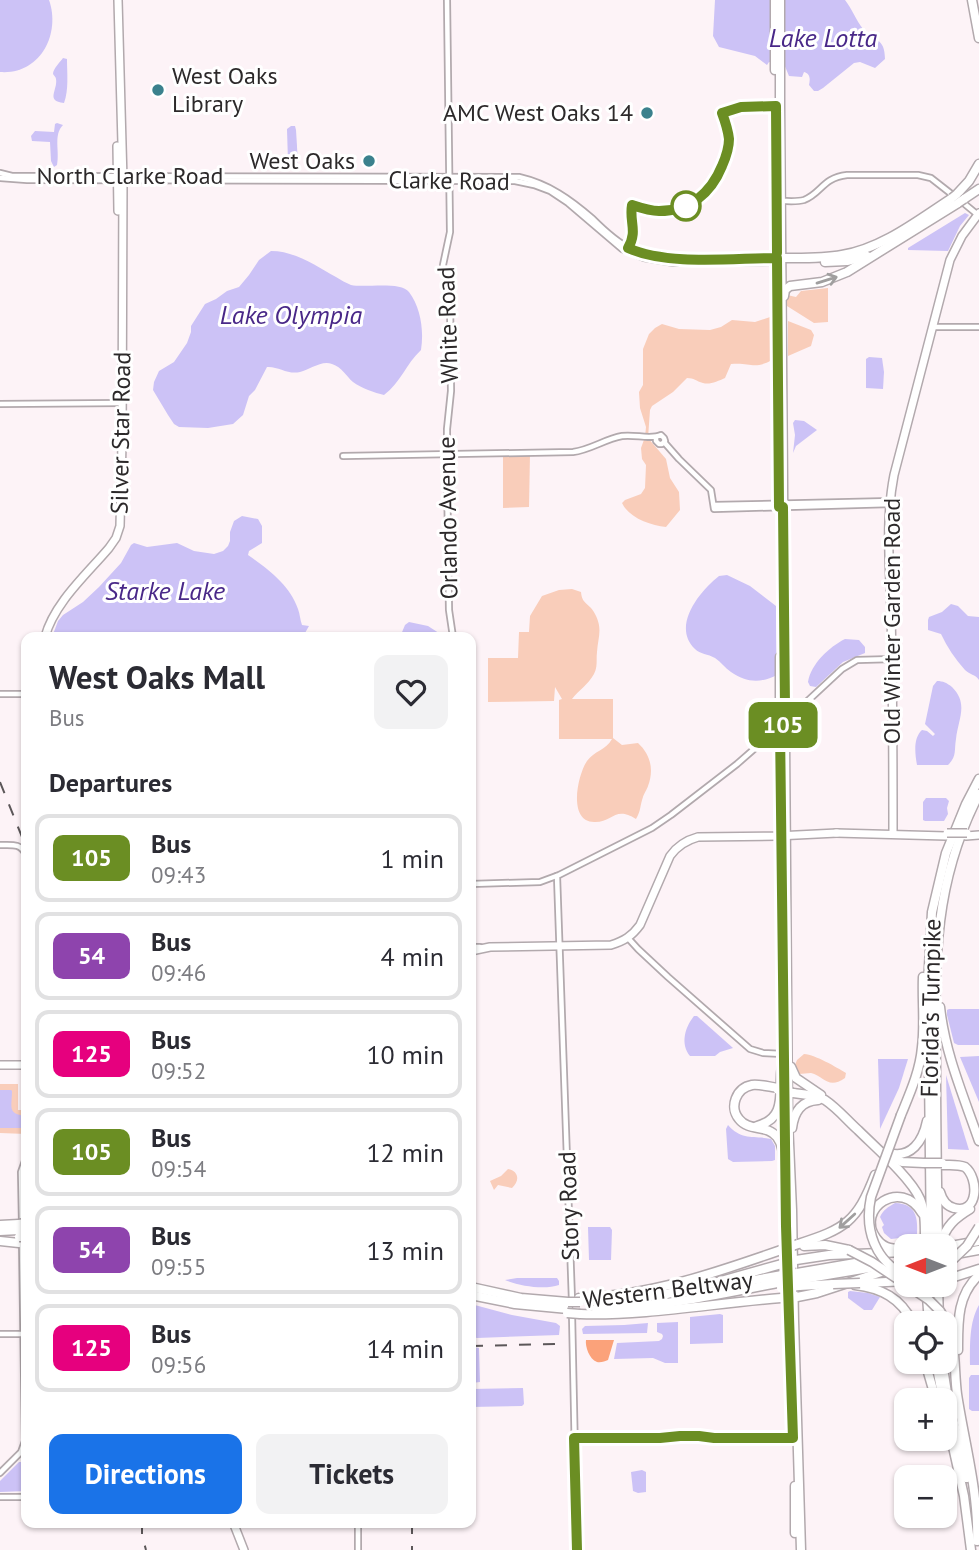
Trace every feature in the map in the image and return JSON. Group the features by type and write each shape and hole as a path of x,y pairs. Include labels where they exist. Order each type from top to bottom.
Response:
{"highway":[{"path":"775,0 779,201 781,731 787,888 785,942"},
{"path":"777,21 780,0"},
{"path":"972,0 979,38"},
{"path":"782,310 785,291 789,286 814,284 836,278 883,250 958,198 979,164"},
{"path":"779,260 829,257 865,249 979,189"},
{"path":"779,260 845,261 883,250"},
{"path":"779,260 782,310 781,505"},
{"path":"782,643 785,708 781,731 786,1189"},
{"name":"Florida's Turnpike","path":"931,1234 928,984 932,912 946,853 979,779"},
{"name":"Florida's Turnpike","path":"943,1234 935,964 940,911 947,878 961,833 979,794"},
{"path":"782,874 787,888"},
{"path":"579,1306 609,1296 690,1280 798,1245 835,1231 851,1220 864,1200 912,1089 920,1059 924,1020 925,941 932,912"},
{"path":"935,964 939,975 944,1037 979,1139"},
{"path":"778,1089 756,1086 744,1090 736,1101 739,1117 748,1125 759,1126 776,1114 781,1102 781,1072 786,1054"},
{"path":"786,1054 796,1078 825,1099 878,1147 908,1181 924,1210 925,1234"},
{"path":"786,1054 791,1176"},
{"path":"790,1261 792,1226 782,1148 771,1131 744,1124 737,1117 734,1107 739,1093 746,1087 756,1085 825,1099"},
{"path":"799,1547 795,1527 797,1400 793,1386 795,1345 790,1261 789,1211 793,1163 791,1129 795,1115 802,1105 808,1101 825,1099"},
{"path":"878,1147 898,1155 912,1149 923,1134 930,1101"},
{"path":"894,1270 876,1248 868,1223 868,1211 900,1114"},
{"path":"878,1147 885,1156 907,1165 940,1161 966,1165 979,1179"},
{"path":"940,1161 965,1167 974,1175 978,1191 970,1206 957,1209 943,1200 940,1192 940,1161"},
{"path":"894,1249 880,1242 873,1234 871,1226 872,1216 883,1201 900,1197 914,1203 923,1215 924,1234"},
{"path":"946,1234 948,1226 979,1199"},
{"path":"0,1225 21,1232"},
{"path":"957,1256 967,1247 979,1227"},
{"path":"0,1231 21,1233"},
{"path":"0,1239 21,1234"},
{"path":"957,1243 979,1239"},
{"path":"798,1245 825,1245 849,1250 929,1300 940,1311"},
{"path":"957,1254 979,1250"},
{"path":"662,1295 790,1261 829,1255 894,1252"},
{"name":"Western Beltway","path":"798,1280 894,1255"},
{"name":"Western Beltway","path":"579,1306 798,1280 894,1265"},
{"path":"579,1306 614,1315 775,1299 828,1289 894,1267"},
{"path":"962,1423 958,1375 959,1315 964,1295 978,1271"},
{"path":"957,1277 978,1271"},
{"path":"782,1282 798,1280 858,1284 894,1280"},
{"name":"Western Beltway","path":"476,1288 568,1306 627,1308 782,1282"},
{"path":"858,1284 874,1288 895,1299 906,1311"},
{"path":"791,1297 788,1329 801,1515 799,1547"},
{"path":"476,1298 530,1310 568,1306"},
{"path":"775,1299 784,1302 788,1308"},
{"path":"788,1329 792,1332 795,1345"},
{"path":"944,1374 968,1483 974,1547"},
{"path":"955,1374 977,1529 974,1547"},
{"path":"951,1451 974,1547"},
{"path":"954,1451 974,1547"},
{"path":"795,1497 797,1512 801,1515"}],"main road":[{"name":"Silver Star Road","path":"47,632 59,607 109,548 118,533 120,521 121,116 116,0"},
{"name":"Silver Star Road","path":"117,15 121,289"},
{"path":"116,82 118,111 121,116"},
{"name":"Old Winter Garden Road","path":"895,834 892,576 894,475 950,260 962,236 979,216"},
{"path":"476,948 611,945 628,938 640,925 668,860 677,848 698,837 741,836 750,833 979,834"},
{"path":"0,1065 21,1065"},
{"path":"233,1528 241,1549"}],"street":[{"name":"White Road","path":"447,0 450,232 443,265 450,296 451,398"},
{"name":"North Clarke Road","path":"0,175 27,180 261,178"},
{"path":"779,201 804,200 827,181 839,176 918,175 931,178 979,216"},
{"name":"Clarke Road","path":"261,178 519,177 539,183 569,199 628,248 646,255 682,259 779,260"},
{"path":"934,327 979,327"},
{"name":"Orlando Avenue","path":"451,398 447,423 447,454 449,613 452,632"},
{"path":"0,404 122,403"},
{"path":"343,456 571,453 621,436 644,436 656,438 657,443 664,442 711,490 714,507"},
{"path":"714,507 892,502"},
{"path":"738,508 752,504"},
{"path":"714,507 781,505"},
{"path":"737,764 781,731 794,714 842,669 866,659 894,659"},
{"path":"0,694 21,694"},
{"path":"540,882 652,828 781,731 815,695"},
{"path":"785,708 790,714 794,714"},
{"path":"0,845 18,846 21,849"},
{"name":"Story Road","path":"556,876 571,1269 577,1550"},
{"path":"476,884 540,882 553,884 557,888"},
{"path":"628,938 750,1049 763,1054 786,1054"},
{"path":"0,1334 21,1334"},
{"path":"574,1438 796,1438"},
{"path":"0,1473 21,1452"},
{"path":"0,1497 21,1497"},
{"path":"358,1528 358,1550"}],"shaded area":[{"path":"828,288 828,322 814,323 787,306 787,295 796,297 801,291"},
{"path":"773,316 772,360 756,365 731,364 725,378 711,383 687,378 673,392 652,406 648,438 666,459 670,478 679,492 680,510 666,527 635,517 622,503 641,494 645,488 646,465 642,459 641,448 646,427 640,408 639,392 643,385 643,349 649,334 662,324 679,329 710,330 732,320 755,322"},
{"path":"788,321 811,330 814,335 811,346 788,356"},
{"path":"530,454 529,507 503,508 503,455"},
{"path":"572,589 581,592 595,614 599,629 595,671 572,699 613,699 613,738 622,745 638,743 646,753 651,774 636,819 618,814 594,822 586,820 580,814 577,796 584,767 590,758 612,739 559,739 559,700 562,699 555,687 554,701 488,702 488,658 518,658 519,632 529,632 530,616 542,596"},
{"path":"804,1054 846,1073 845,1078 834,1083 811,1073 799,1074 795,1065"},
{"path":"0,1084 18,1084 21,1134 0,1133"},
{"path":"508,1169 516,1174 515,1185 512,1188 498,1185 494,1190 490,1181"},
{"path":"586,1340 614,1340 608,1360 594,1360 588,1352"}],"water":[{"path":"0,0 49,0 52,13 52,26 44,50 26,67 14,71 0,72"},
{"name":"Lake Lotta","path":"715,0 845,0 863,29 881,43 885,59 875,68 860,62 854,63 823,88 814,91 809,85 810,77 804,72 802,77 789,76 784,64 769,62 767,65 755,56 719,47 713,36"},
{"path":"63,58 67,59 64,103 55,100 56,78 53,74"},
{"path":"57,123 63,125 58,134 58,160 54,167 50,142 32,141 31,136 35,131 54,132"},
{"path":"295,126 296,130 298,163 288,162 287,129"},
{"path":"965,213 969,215 960,226 948,251 908,250 908,248"},
{"name":"Lake Olympia","path":"271,251 297,256 351,285 405,289 413,298 419,312 422,328 421,350 384,395 356,384 341,369 328,363 296,373 267,367 249,396 243,415 233,424 208,428 179,427 174,424 153,390 159,371 174,362 187,343 191,326 205,304 239,287 259,260"},
{"path":"882,358 883,389 866,388 866,359"},
{"path":"795,420 804,421 817,430 796,446 793,453 793,423"},
{"name":"Starke Lake","path":"242,516 258,519 262,526 262,543 249,551 248,555 290,592 302,625 309,626 306,632 54,632 63,615 99,587 121,563 134,543 147,547 177,543 194,551 214,554 228,546 234,521"},
{"path":"727,575 750,586 776,606 777,675 760,680 742,678 715,658 697,651 688,640 687,620 697,600 719,576"},
{"path":"951,604 958,606 968,616 979,617 979,680 961,666 941,634 928,630 929,617 942,612"},
{"path":"409,622 428,626 437,632 402,632"},
{"path":"845,639 859,640 865,647 865,653 843,662 816,687 810,686 810,675 817,663 827,651"},
{"path":"937,681 952,687 960,699 961,712 954,756 948,765 917,765 915,746 919,733 922,730 933,736 935,734 925,724 933,686"},
{"path":"926,798 946,798 949,801 948,814 944,821 923,820 923,802"},
{"path":"949,1009 979,1009 979,1045 954,1043 947,1015"},
{"path":"694,1016 733,1048 715,1056 690,1056 685,1046 685,1036"},
{"path":"979,1056 979,1102 960,1057"},
{"path":"878,1059 908,1059 899,1088 880,1129"},
{"path":"946,1075 969,1150 948,1149"},
{"path":"0,1090 11,1090 12,1109 21,1115 21,1128 0,1128"},
{"path":"728,1125 743,1135 771,1139 775,1146 775,1160 733,1162 728,1159"},
{"path":"895,1203 912,1209 917,1223 917,1234 894,1234 894,1239 891,1239 884,1233 880,1217"},
{"path":"588,1227 610,1227 611,1260 589,1260"},
{"path":"557,1278 559,1285 532,1287 505,1280"},
{"path":"850,1291 880,1297 872,1310 864,1310 848,1298"},
{"path":"476,1305 560,1326 559,1335 477,1338"},
{"path":"979,1305 979,1365 970,1365 972,1326"},
{"path":"723,1315 723,1343 690,1344 690,1317"},
{"path":"678,1322 678,1363 665,1363 653,1358 614,1359 617,1343 659,1341 663,1336 657,1332 657,1323"},
{"path":"648,1323 647,1333 583,1334 582,1329 585,1326"},
{"path":"476,1348 479,1348 480,1382 476,1382"},
{"path":"971,1375 979,1375 979,1411 969,1409"},
{"path":"523,1388 524,1404 476,1407 476,1389"},
{"path":"21,1462 21,1491 0,1492 0,1481"},
{"path":"631,1472 646,1472 646,1492 638,1493 633,1491"}],"railway":[{"path":"0,782 21,834"},
{"path":"476,1346 555,1344"},
{"path":"142,1528 146,1550"},
{"path":"412,1528 412,1550"}],"bus line":[{"name":"105","path":"577,1550 574,1438 793,1438 786,1226 780,727 794,714 790,714 785,708 783,507 779,507 777,258 670,259 635,251 628,248 634,234 632,205 663,211 690,204 699,198 715,182 727,156 729,136 722,113 741,107 776,106 777,253"}],"place":[{"name":"West Oaks Library","path":"158,90"},
{"name":"AMC West Oaks 14","path":"647,113"},
{"name":"West Oaks","path":"369,161"}]}
